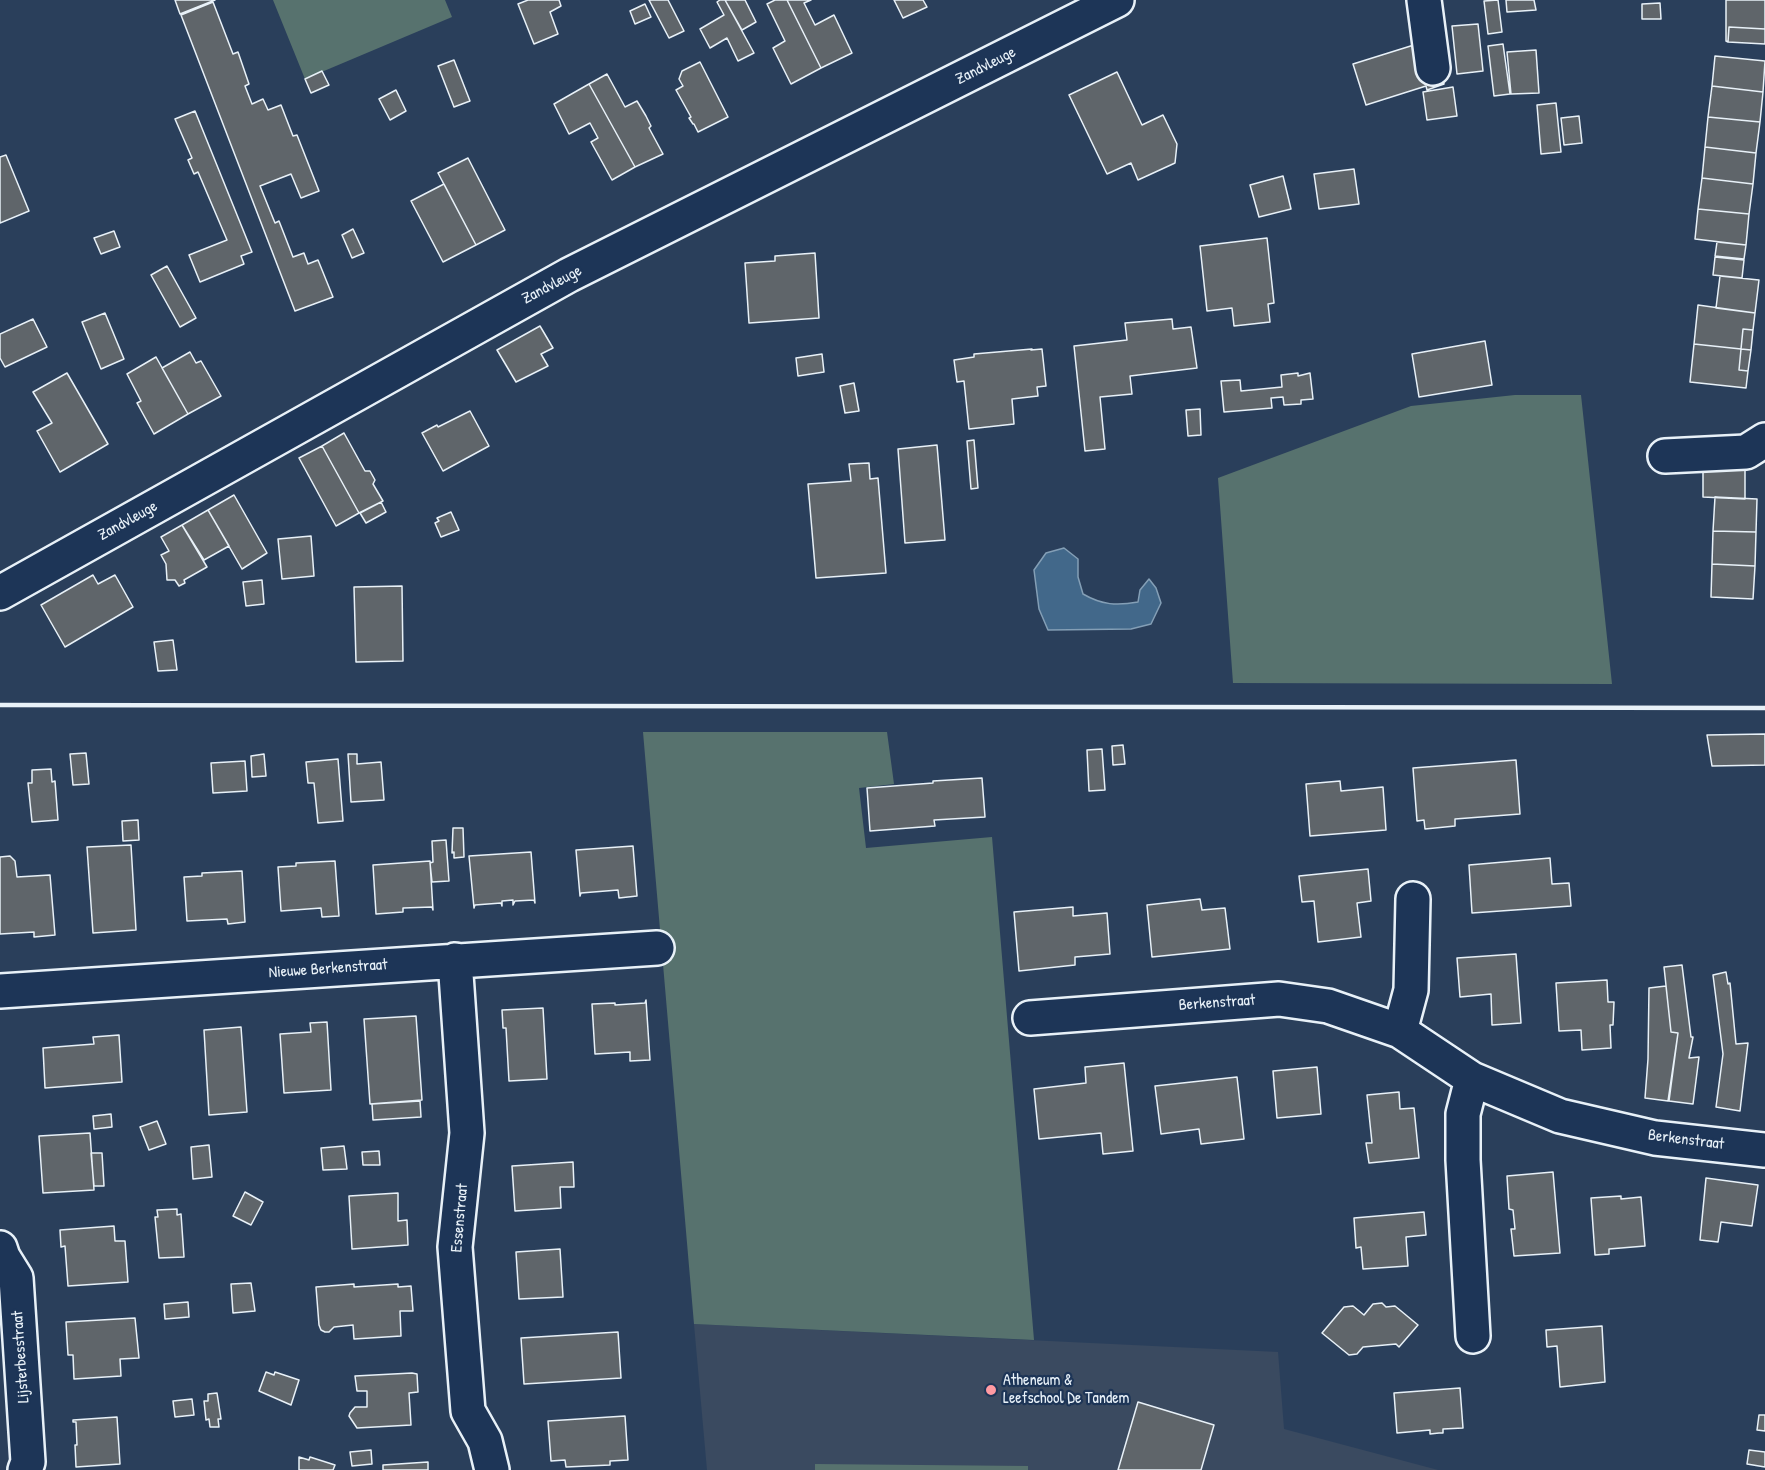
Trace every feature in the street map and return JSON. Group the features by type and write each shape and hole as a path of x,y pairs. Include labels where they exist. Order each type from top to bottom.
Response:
{"street":[{"name":"Zandvleuge","path":"0,593 569,275 1117,0"},
{"path":"1424,0 1433,68"},
{"path":"1665,456 1746,452 1764,445"},
{"path":"1400,1031 1411,990 1413,899"},
{"name":"Nieuwe Berkenstraat","path":"0,991 657,948"},
{"name":"Essenstraat","path":"455,960 467,1133 455,1247 468,1411 485,1441 492,1470"},
{"name":"Berkenstraat","path":"1030,1018 1279,999 1328,1006 1400,1031 1472,1079 1560,1116 1656,1138 1765,1150"},
{"path":"1472,1079 1463,1114 1463,1160 1473,1336"},
{"name":"Lijsterbesstraat","path":"0,1248 16,1278 28,1462 26,1470"}],"shaded area":[{"path":"1064,548 1078,559 1078,577 1083,594 1097,600 1116,604 1138,602 1140,590 1149,579 1156,588 1161,603 1151,624 1131,629 1048,630 1039,609 1034,570 1046,553"},
{"name":"Atheneum & Leefschool De Tandem","path":"694,1324 1278,1352 1284,1429 1438,1470 707,1470"}],"green space":[{"path":"273,0 445,0 452,17 305,79"},
{"path":"1515,395 1581,395 1612,684 1233,683 1218,478 1411,406"},
{"path":"643,732 887,732 894,784 859,788 866,848 992,837 1034,1340 694,1324"},
{"path":"815,1464 1028,1466 1028,1470 815,1470"}],"building":[{"path":"175,0 215,0 180,14"},
{"path":"528,0 559,0 561,6 550,12 558,34 534,44 518,4"},
{"path":"649,0 668,0 684,31 669,38"},
{"path":"725,0 754,53 738,61 727,38 710,48 700,29 724,15 717,2"},
{"path":"725,0 745,0 756,22 742,30"},
{"path":"775,0 787,0 821,68 791,84 773,48 785,41 767,4"},
{"path":"787,0 811,0 804,3 815,25 834,15 852,53 821,68"},
{"path":"894,0 923,0 927,7 903,18"},
{"path":"1498,0 1502,32 1488,34 1484,1"},
{"path":"1506,0 1534,0 1536,10 1507,12"},
{"path":"1726,0 1765,0 1765,29 1729,27 1728,42 1726,41"},
{"path":"213,2 233,54 238,52 249,84 245,86 252,104 263,99 268,110 281,105 293,136 297,135 319,191 301,198 291,174 260,186 275,223 279,221 293,257 304,253 308,264 318,260 333,297 295,311 181,15"},
{"path":"1660,3 1661,19 1642,19 1642,4"},
{"path":"645,4 651,17 635,24 630,11"},
{"path":"1478,24 1483,71 1457,74 1452,26"},
{"path":"1729,27 1765,29 1765,44 1728,42"},
{"path":"1417,44 1440,67 1444,84 1427,90 1426,86 1366,105 1353,64"},
{"path":"1503,44 1510,94 1494,96 1488,46"},
{"path":"1536,50 1539,93 1511,94 1507,52"},
{"path":"1715,56 1765,61 1763,92 1712,86"},
{"path":"454,60 470,101 454,107 438,66"},
{"path":"700,62 728,117 698,132 676,90 683,86 679,79 682,71"},
{"path":"322,71 329,85 311,93 305,79"},
{"path":"1117,72 1142,125 1163,115 1177,144 1175,163 1138,180 1131,163 1107,174 1069,95"},
{"path":"607,74 625,107 637,101 663,154 635,167 589,84"},
{"path":"589,84 635,167 612,180 591,142 598,138 590,123 569,134 554,104"},
{"path":"1712,86 1763,92 1760,122 1708,117"},
{"path":"1453,87 1457,116 1427,120 1423,92"},
{"path":"396,90 406,111 390,120 379,99"},
{"path":"1556,103 1561,152 1541,154 1537,105"},
{"path":"195,111 252,252 241,256 244,264 200,282 189,255 227,240 198,172 194,174 188,160 192,158 175,119"},
{"path":"1579,116 1582,143 1564,145 1561,118"},
{"path":"1708,117 1760,122 1756,153 1705,147"},
{"path":"1705,147 1756,153 1753,184 1702,178"},
{"path":"6,155 29,211 0,223 0,157"},
{"path":"468,158 505,230 476,245 438,173"},
{"path":"1354,169 1359,204 1319,209 1314,174"},
{"path":"1283,176 1291,209 1259,217 1250,185"},
{"path":"1702,178 1753,184 1749,214 1698,209"},
{"path":"444,184 476,245 443,262 411,201"},
{"path":"1698,209 1749,214 1746,245 1695,239"},
{"path":"353,229 364,253 352,258 342,235"},
{"path":"114,231 120,247 101,254 94,238"},
{"path":"1267,238 1274,303 1268,304 1270,322 1234,326 1232,308 1207,311 1200,246"},
{"path":"1717,242 1746,245 1744,259 1715,256"},
{"path":"815,253 819,318 749,323 745,263 775,261 775,256"},
{"path":"1715,257 1744,260 1742,278 1713,275"},
{"path":"167,266 196,318 180,327 151,275"},
{"path":"1720,276 1759,280 1755,313 1716,308"},
{"path":"1698,305 1755,313 1753,330 1743,329 1741,349 1694,344"},
{"path":"105,313 124,359 101,369 82,322"},
{"path":"33,319 47,347 5,367 0,358 0,334"},
{"path":"1172,319 1173,329 1191,327 1197,368 1130,376 1132,394 1100,397 1105,449 1085,451 1074,346 1127,340 1125,323"},
{"path":"540,326 553,348 541,354 548,366 516,382 497,350"},
{"path":"1743,329 1753,330 1751,350 1741,349"},
{"path":"1485,341 1492,385 1419,397 1412,354"},
{"path":"1694,344 1741,349 1739,370 1748,371 1746,388 1690,382"},
{"path":"1042,349 1046,386 1037,387 1038,396 1012,399 1014,424 969,429 964,381 957,382 954,360 974,357 974,354"},
{"path":"1741,349 1751,350 1748,371 1739,370"},
{"path":"190,352 196,363 201,361 221,396 188,414 162,368"},
{"path":"822,354 824,372 798,376 796,358"},
{"path":"156,357 188,414 154,434 137,403 141,401 127,374"},
{"path":"67,373 108,444 60,472 37,431 52,423 33,392"},
{"path":"1298,373 1298,376 1310,373 1313,399 1301,400 1301,404 1284,405 1283,397 1271,398 1272,408 1224,412 1221,381 1240,380 1241,391 1282,387 1281,375"},
{"path":"854,383 859,411 845,413 840,386"},
{"path":"1200,409 1201,435 1188,436 1186,410"},
{"path":"470,411 489,446 443,471 422,433"},
{"path":"344,433 365,471 370,471 375,480 373,484 383,501 359,513 322,446"},
{"path":"974,440 978,488 971,489 967,441"},
{"path":"937,445 945,540 905,543 898,449"},
{"path":"322,446 359,513 336,526 299,458"},
{"path":"869,463 870,479 878,478 886,573 816,578 808,484 851,481 849,464"},
{"path":"1703,470 1745,470 1745,499 1703,497"},
{"path":"234,495 267,553 242,569 208,510"},
{"path":"1715,497 1757,499 1756,532 1713,531"},
{"path":"381,502 386,512 366,523 360,513"},
{"path":"208,510 229,546 204,560 182,525"},
{"path":"451,512 459,530 441,537 435,523 439,521 437,518"},
{"path":"182,525 207,567 184,580 185,583 179,586 175,580 167,580 166,564 161,555 169,551 161,537"},
{"path":"1713,531 1756,532 1755,566 1712,564"},
{"path":"311,536 314,576 282,579 278,539"},
{"path":"1712,564 1755,566 1753,599 1711,597"},
{"path":"93,575 98,584 115,575 133,607 65,647 41,605"},
{"path":"262,580 264,604 246,606 243,582"},
{"path":"402,586 403,661 356,662 354,587"},
{"path":"173,640 177,670 158,671 154,642"},
{"path":"1765,734 1765,765 1712,766 1707,735"},
{"path":"1123,745 1125,764 1113,765 1112,746"},
{"path":"1102,749 1105,790 1089,791 1087,750"},
{"path":"86,753 89,784 73,785 70,754"},
{"path":"264,754 266,776 252,777 251,756"},
{"path":"348,754 357,754 357,764 381,762 384,800 351,802"},
{"path":"338,759 343,821 318,823 314,783 308,783 306,762"},
{"path":"1516,760 1520,814 1455,819 1455,826 1425,829 1424,820 1417,821 1413,768"},
{"path":"245,761 247,791 213,793 211,763"},
{"path":"51,769 52,782 55,781 58,820 32,822 28,783 32,783 32,770"},
{"path":"982,778 985,817 934,820 935,826 870,831 867,788"},
{"path":"1340,781 1341,791 1383,787 1386,830 1310,836 1306,784"},
{"path":"138,820 139,840 123,841 122,821"},
{"path":"453,828 463,828 464,857 454,858 454,852 452,853"},
{"path":"446,840 449,881 432,882 430,863 433,862 432,841"},
{"path":"131,845 136,930 93,933 87,847"},
{"path":"633,846 637,896 619,898 618,890 581,893 580,896 576,850"},
{"path":"531,852 535,903 534,900 515,901 513,905 513,900 502,901 502,906 501,903 475,905 474,908 469,856"},
{"path":"10,856 15,861 17,877 50,875 55,935 34,937 34,932 0,934 0,857"},
{"path":"1550,858 1552,884 1569,883 1571,906 1472,913 1469,865"},
{"path":"335,861 339,916 322,917 321,908 281,911 278,867 296,866 296,863"},
{"path":"430,861 433,910 432,907 403,908 403,912 376,914 373,865"},
{"path":"1368,869 1371,901 1357,903 1361,937 1318,942 1314,901 1302,902 1299,876"},
{"path":"242,871 245,922 228,924 227,919 187,921 184,877 202,876 202,873"},
{"path":"1200,899 1202,910 1225,908 1230,949 1152,957 1147,905"},
{"path":"1073,907 1073,916 1107,913 1110,954 1075,957 1075,965 1019,971 1014,912"},
{"path":"1516,954 1521,1023 1492,1025 1491,994 1460,997 1457,958"},
{"path":"1682,965 1691,1037 1693,1037 1689,1058 1699,1057 1693,1104 1669,1101 1678,1033 1671,1032 1664,967"},
{"path":"1726,972 1728,984 1730,983 1736,1044 1748,1043 1740,1111 1716,1107 1723,1054 1713,975"},
{"path":"1607,980 1608,1002 1614,1002 1613,1025 1610,1025 1611,1048 1582,1050 1581,1030 1559,1031 1556,983"},
{"path":"1666,986 1671,1032 1678,1033 1668,1101 1645,1098 1649,988"},
{"path":"646,1000 650,1060 630,1061 630,1052 595,1054 592,1004 645,1003"},
{"path":"543,1008 547,1079 509,1081 506,1028 503,1028 502,1010"},
{"path":"416,1016 422,1100 370,1104 364,1019"},
{"path":"327,1022 331,1090 284,1093 280,1034 311,1032 310,1023"},
{"path":"241,1027 247,1112 209,1115 204,1030"},
{"path":"119,1035 122,1082 45,1088 43,1048 94,1044 93,1037"},
{"path":"1124,1063 1133,1151 1103,1154 1101,1133 1039,1139 1034,1089 1086,1083 1085,1067"},
{"path":"1317,1067 1321,1114 1277,1118 1273,1071"},
{"path":"1237,1077 1244,1139 1201,1144 1199,1129 1161,1134 1155,1086"},
{"path":"1399,1092 1400,1109 1414,1108 1419,1158 1369,1163 1366,1143 1372,1143 1367,1095"},
{"path":"420,1101 421,1117 373,1120 372,1104"},
{"path":"111,1114 112,1127 94,1129 93,1116"},
{"path":"157,1121 166,1144 149,1150 140,1127"},
{"path":"90,1133 94,1190 43,1193 39,1136"},
{"path":"209,1145 212,1177 193,1179 191,1147"},
{"path":"344,1146 347,1169 323,1170 321,1148"},
{"path":"379,1151 380,1165 363,1165 362,1152"},
{"path":"91,1153 102,1153 104,1186 94,1186"},
{"path":"573,1162 574,1187 560,1187 561,1208 515,1211 512,1166"},
{"path":"1553,1172 1560,1253 1514,1256 1511,1229 1515,1229 1513,1210 1509,1209 1507,1176"},
{"path":"1706,1178 1758,1185 1752,1226 1721,1222 1718,1242 1700,1240"},
{"path":"245,1192 263,1202 251,1225 233,1216"},
{"path":"398,1193 398,1221 407,1220 408,1245 352,1249 349,1196"},
{"path":"1621,1196 1621,1199 1641,1197 1645,1246 1609,1249 1609,1254 1595,1255 1591,1198"},
{"path":"177,1209 177,1215 181,1214 184,1257 159,1258 155,1217 158,1217 157,1210"},
{"path":"1424,1212 1426,1235 1406,1237 1408,1266 1363,1269 1361,1247 1356,1248 1354,1218"},
{"path":"114,1226 115,1241 125,1241 128,1282 68,1286 65,1246 61,1247 60,1230"},
{"path":"560,1249 563,1297 519,1299 516,1252"},
{"path":"251,1283 255,1311 233,1313 231,1284"},
{"path":"354,1284 354,1287 398,1284 398,1287 411,1286 413,1311 400,1311 401,1336 354,1339 353,1325 334,1327 329,1332 321,1330 316,1287"},
{"path":"188,1302 189,1317 165,1319 164,1304"},
{"path":"1382,1303 1386,1307 1395,1306 1418,1325 1399,1347 1396,1344 1363,1347 1357,1354 1349,1355 1322,1333 1344,1307 1353,1306 1364,1315 1373,1304"},
{"path":"135,1318 139,1358 120,1359 121,1376 74,1379 73,1355 68,1355 66,1322"},
{"path":"1602,1326 1605,1382 1560,1387 1557,1346 1547,1347 1546,1330"},
{"path":"618,1332 621,1378 524,1384 521,1338"},
{"path":"266,1372 274,1375 275,1372 299,1380 291,1405 259,1391"},
{"path":"417,1374 418,1392 409,1393 411,1425 357,1428 349,1416 355,1407 367,1407 367,1391 357,1391 355,1376"},
{"path":"1460,1388 1463,1428 1443,1429 1443,1433 1430,1434 1430,1430 1397,1433 1394,1393"},
{"path":"217,1393 221,1419 218,1419 219,1427 210,1427 209,1419 206,1420 204,1401 208,1401 208,1394"},
{"path":"192,1399 194,1415 175,1417 173,1401"},
{"path":"1138,1402 1214,1425 1201,1470 1118,1470"},
{"path":"1759,1415 1765,1415 1765,1431 1757,1430"},
{"path":"625,1416 628,1460 610,1461 610,1465 566,1467 565,1460 551,1461 548,1421"},
{"path":"117,1417 120,1464 76,1467 76,1422 73,1420"},
{"path":"371,1450 372,1464 352,1466 350,1452"},
{"path":"1749,1450 1765,1452 1765,1467 1747,1464"},
{"path":"299,1457 309,1460 310,1457 335,1465 333,1470 299,1470"},
{"path":"428,1462 428,1470 383,1470 383,1465"}],"railway":[{"path":"0,705 1765,708"}],"place":[{"name":"Atheneum & Leefschool De Tandem","path":"991,1390"}]}
